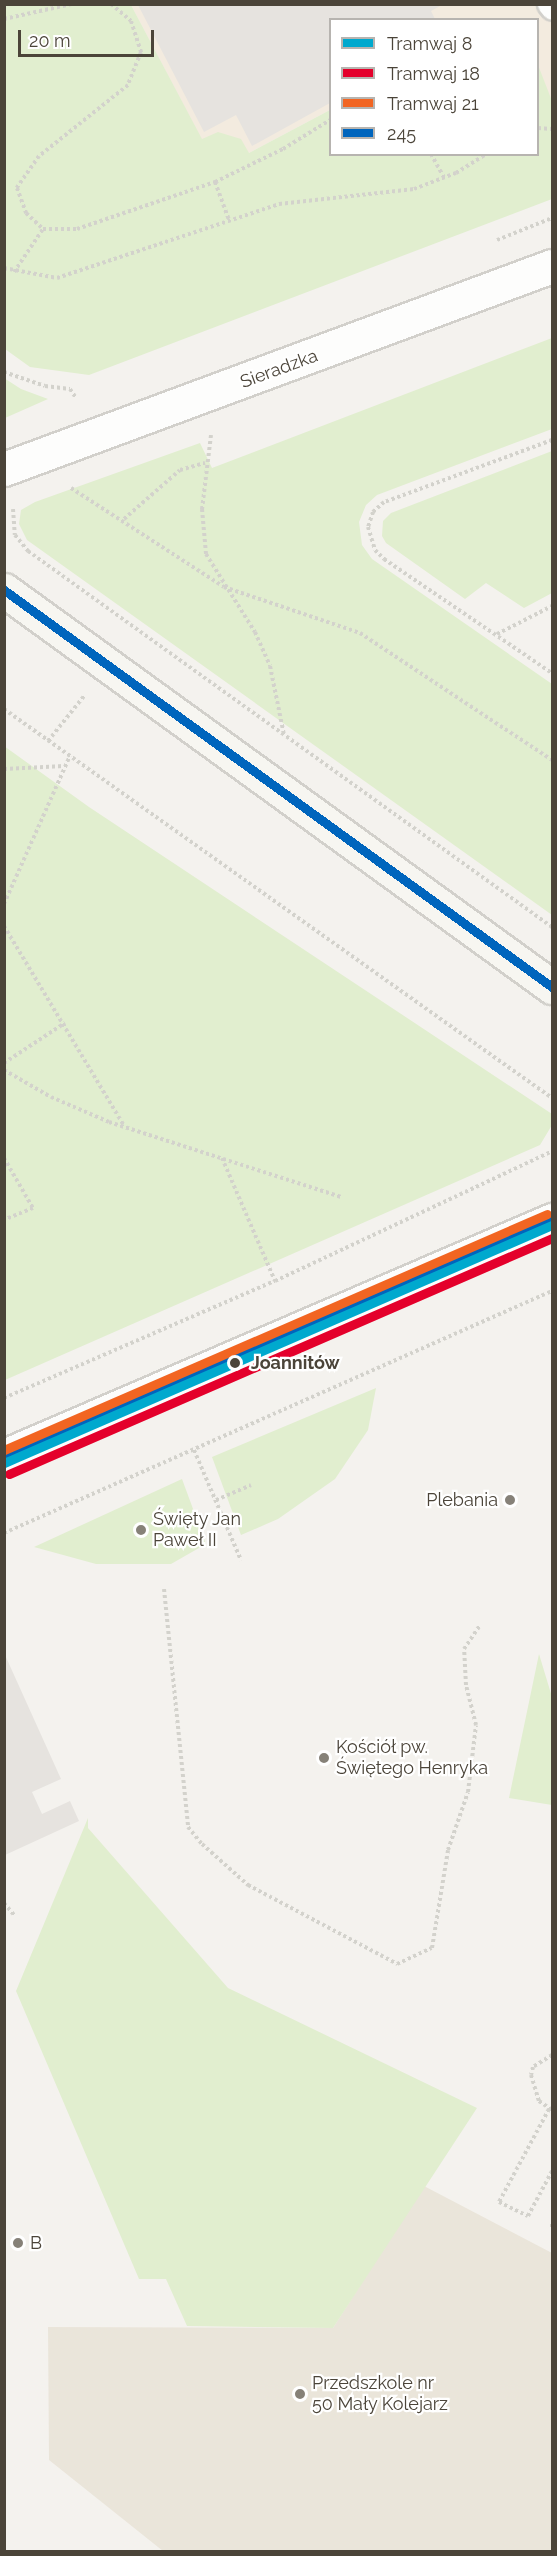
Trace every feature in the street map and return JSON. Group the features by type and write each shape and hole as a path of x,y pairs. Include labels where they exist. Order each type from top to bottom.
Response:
{"street":[{"name":"Sieradzka","path":"4,469 552,266"},
{"path":"4,590 552,987"},
{"path":"4,1456 552,1220"}],"lane":[{"path":"548,4 552,9"}],"path":[{"path":"4,19 71,4"},
{"path":"111,4 130,21 141,52 128,86 39,156 17,188 26,213 43,229 78,229 215,182 283,149 329,121"},
{"path":"432,156 444,177"},
{"path":"4,268 14,272 57,278 279,204 414,189 444,177 482,156"},
{"path":"215,182 229,220"},
{"path":"14,272 43,229"},
{"path":"4,372 45,386 70,389 75,398"},
{"path":"196,399 211,435 205,463 202,508 206,554 224,587 255,632 270,666 284,735"},
{"path":"552,440 384,502 373,512 368,527 375,550 384,559 552,674"},
{"path":"124,519 180,470 205,463"},
{"path":"62,483 124,519 224,587 360,633 552,759"},
{"path":"6,501 13,506 15,535 28,551 552,927"},
{"path":"497,635 552,606"},
{"path":"48,741 84,696"},
{"path":"4,709 552,1098"},
{"path":"4,904 70,756"},
{"path":"4,769 64,766"},
{"path":"4,926 65,1023 125,1127"},
{"path":"4,1063 65,1023"},
{"path":"4,1070 51,1097 125,1127 341,1197"},
{"path":"4,1398 274,1281 552,1151"},
{"path":"4,1158 33,1208 4,1220"},
{"path":"222,1158 274,1281"},
{"path":"4,1533 552,1291"},
{"path":"194,1450 241,1560"},
{"path":"216,1500 251,1485"},
{"path":"164,1589 188,1827 202,1844 248,1885 397,1964 432,1948 448,1850 468,1792 476,1725 466,1685 464,1649 480,1625"},
{"path":"4,1903 14,1915"},
{"path":"552,2055 534,2067 531,2075 539,2102 551,2109 500,2202 528,2216 552,2171"},
{"path":"552,2224 552,2230"}],"shaded area":[{"path":"131,5 552,5 552,102 539,70 539,18 329,18 329,111 249,153 202,140"},
{"path":"138,5 442,5 431,11 434,18 329,18 329,104 252,146 236,115 204,132"},
{"path":"5,1655 61,1779 32,1792 42,1814 70,1801 79,1821 5,1855"},
{"name":"Przedszkole nr 50 Mały Kolejarz","path":"424,2186 552,2253 552,2551 163,2551 49,2460 48,2327 333,2328"}],"green space":[{"path":"5,4 131,5 202,139 218,132 241,139 249,153 329,111 329,156 539,156 539,68 552,101 552,199 89,375 30,367 5,349"},
{"path":"552,338 552,429 377,495 366,505 359,522 362,545 372,559 552,684 552,915 27,540 19,524 21,510 35,502 200,443 212,468"},
{"path":"4,378 21,389 48,399 5,418"},
{"path":"552,451 552,593 524,608 486,583 465,599 386,543 382,536 383,521 391,513"},
{"path":"4,746 89,807 552,1114 552,1125 540,1145 5,1380"},
{"path":"376,1388 368,1430 335,1479 278,1519 241,1535 212,1457"},
{"path":"182,1479 206,1544 171,1564 96,1564 34,1547"},
{"path":"539,1654 552,1697 552,1805 509,1798"},
{"path":"88,1818 88,1828 228,1988 477,2108 333,2328 187,2326 166,2279 139,2279 16,1991"}],"tram line":[{"name":"21","path":"4,1450 547,1214"},
{"name":"8","path":"4,1463 552,1225"},
{"name":"18","path":"9,1474 552,1238"}],"transit line":[{"name":"245","path":"4,590 552,987"},
{"name":"245","path":"4,1456 552,1220"}],"place":[{"name":"Joannitów","path":"235,1363"},
{"name":"Plebania","path":"510,1500"},
{"name":"Święty Jan Paweł II","path":"141,1530"},
{"name":"Kościół pw. Świętego Henryka","path":"324,1758"},
{"name":"B","path":"18,2243"},
{"name":"Przedszkole nr 50 Mały Kolejarz","path":"300,2394"}]}
